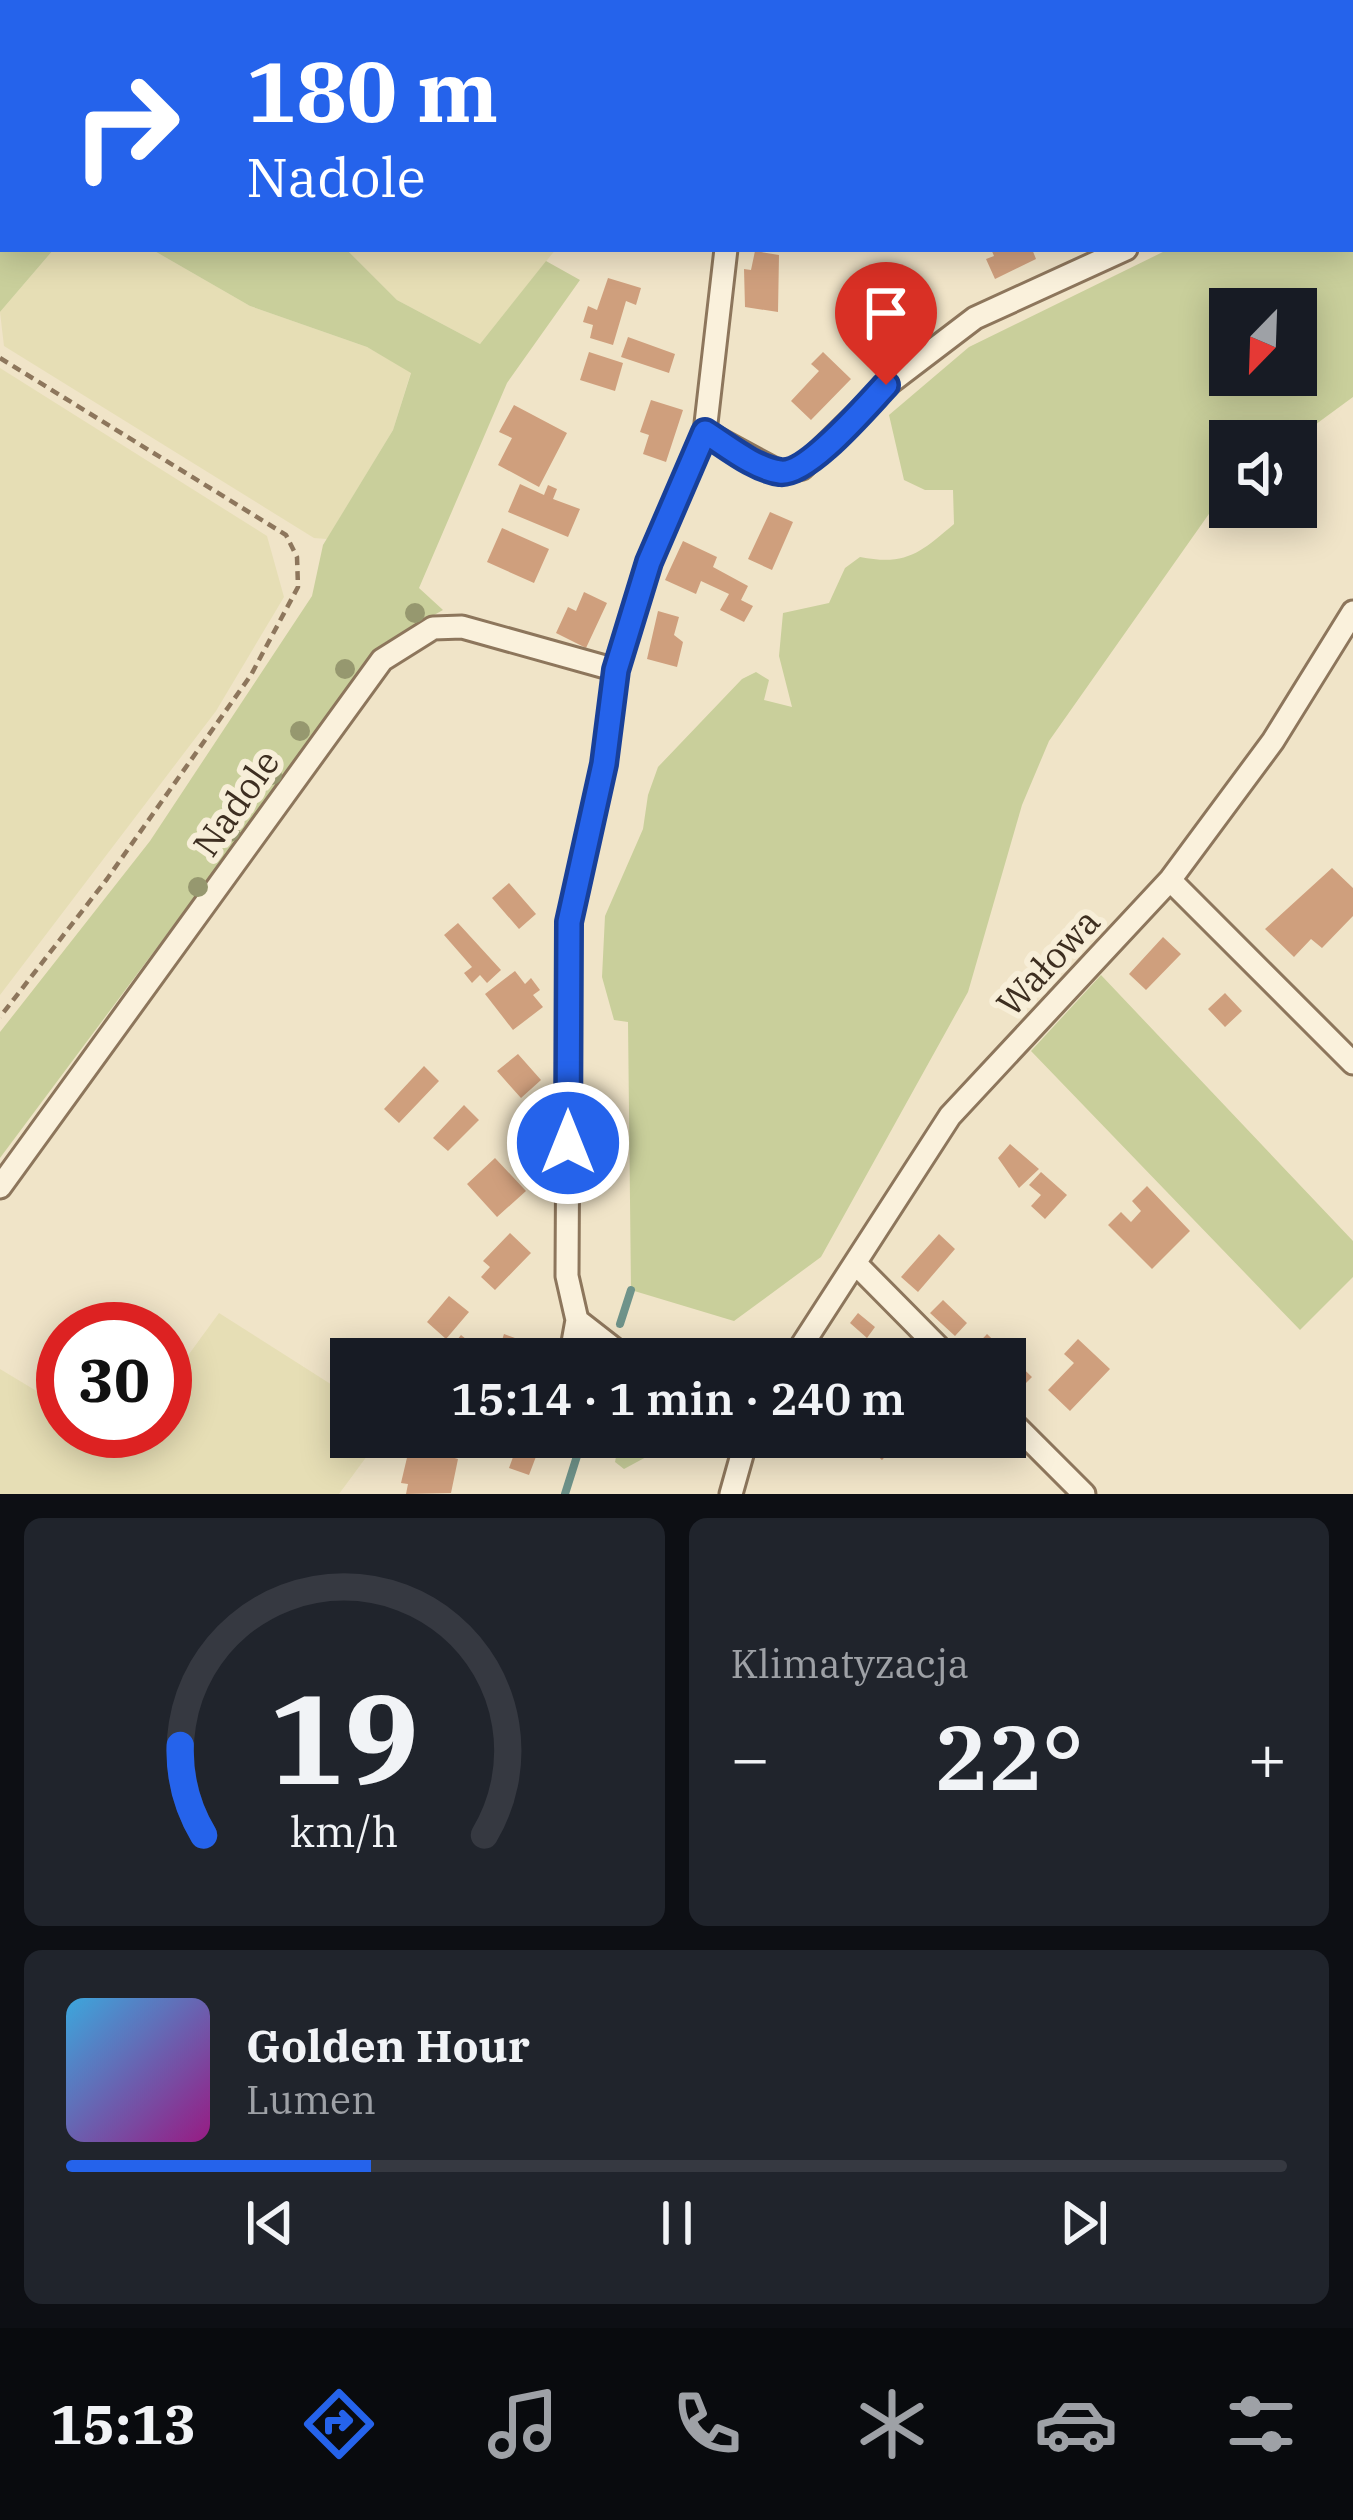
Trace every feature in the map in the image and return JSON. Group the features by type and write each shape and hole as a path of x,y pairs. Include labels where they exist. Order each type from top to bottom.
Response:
{"street":[{"path":"574,1338 577,1321 567,1276 569,922 604,764 616,670 649,562 705,432 726,252"},
{"path":"705,432 762,466 782,473 802,468 886,385 975,318 1119,252"},
{"name":"Wałowa","path":"808,1338 950,1116 1170,880 1273,740 1353,612"},
{"name":"Nadole","path":"0,1187 382,660 433,628 462,627 616,670"},
{"path":"1170,880 1353,1063"},
{"path":"856,1264 929,1338"},
{"path":"577,1321 599,1338"},
{"path":"1026,1436 1084,1494"},
{"path":"730,1494 741,1458"}],"path":[{"path":"0,358 286,535 297,557 298,586 287,615 218,724 0,1016"}],"shaded area":[{"path":"51,252 156,252 250,306 367,347 411,372 393,430 327,539 314,538 4,346 0,312"},
{"path":"349,252 554,252 480,344 397,300"},
{"path":"0,368 267,536 284,597 216,711 0,995"},
{"path":"219,1313 330,1384 330,1458 366,1458 339,1494 0,1494 0,1369 36,1391 36,1458 192,1458 192,1350"}],"green space":[{"path":"0,252 51,252 0,312"},
{"path":"156,252 349,252 397,300 480,344 546,261 580,280 507,383 419,588 443,610 384,643 0,1158 0,1032 150,841 312,596 323,545 393,430 411,373 367,347 250,306"},
{"path":"1163,252 1353,252 1353,397 1317,423 1209,420 1209,514 1049,741 1022,805 968,992 821,1257 734,1321 631,1290 628,1022 614,1020 602,977 605,916 643,829 658,767 742,679 756,672 769,680 764,700 792,707 779,656 783,613 829,603 845,568 860,557 889,560 912,555 954,524 953,490 925,490 904,480 889,415 969,347"},
{"path":"1101,975 1353,1241 1353,1277 1300,1330 1031,1051"},
{"path":"616,1458 644,1458 624,1469"}],"building":[{"path":"755,252 779,255 778,312 745,307 744,269 751,270"},
{"path":"992,252 1033,252 1036,259 995,279 986,259 994,256"},
{"path":"608,278 641,288 636,305 626,301 613,345 590,338 593,325 583,322 588,306 597,310"},
{"path":"883,298 888,305 896,298 918,325 905,335 910,342 899,350 894,344 878,356 857,329 868,320 863,313"},
{"path":"628,337 675,354 669,373 621,357"},
{"path":"589,352 623,363 615,391 580,380"},
{"path":"823,352 851,379 811,420 791,401 819,371 811,364"},
{"path":"651,400 683,410 666,462 643,454 649,435 640,432"},
{"path":"514,405 567,433 539,487 498,465 512,438 499,432"},
{"path":"520,484 544,495 548,485 557,489 553,499 580,509 568,537 508,512"},
{"path":"770,512 793,522 772,570 748,559"},
{"path":"502,528 549,549 534,583 487,562"},
{"path":"683,541 717,557 713,567 748,586 741,600 753,606 744,622 720,610 729,594 701,581 696,594 665,580"},
{"path":"584,592 607,603 586,648 556,633 568,607 576,611"},
{"path":"658,611 679,617 674,635 683,642 677,667 647,659"},
{"path":"1332,868 1353,888 1353,916 1322,948 1311,939 1294,957 1265,929"},
{"path":"509,883 536,914 519,929 492,898"},
{"path":"458,923 501,970 487,983 480,975 472,983 464,973 472,967 444,935"},
{"path":"1163,937 1181,954 1146,990 1129,974"},
{"path":"515,971 525,984 531,978 540,990 533,995 543,1007 513,1030 485,994"},
{"path":"1225,993 1242,1011 1225,1027 1208,1009"},
{"path":"518,1054 541,1080 521,1098 497,1071"},
{"path":"424,1066 439,1081 399,1123 384,1109"},
{"path":"464,1105 479,1120 448,1151 433,1138"},
{"path":"1010,1144 1039,1169 1019,1188 998,1158"},
{"path":"495,1158 526,1191 497,1217 467,1184"},
{"path":"1041,1172 1067,1195 1045,1219 1031,1206 1041,1195 1029,1185"},
{"path":"1147,1186 1190,1231 1152,1269 1108,1225 1121,1212 1131,1222 1141,1211 1132,1201"},
{"path":"510,1233 531,1253 495,1290 481,1277 490,1267 483,1261"},
{"path":"939,1234 955,1249 918,1292 901,1277"},
{"path":"449,1296 469,1312 447,1338 427,1322"},
{"path":"943,1300 967,1323 955,1336 930,1313"},
{"path":"858,1313 875,1327 867,1338 850,1323"},
{"path":"1078,1339 1110,1369 1070,1411 1048,1390 1074,1363 1064,1354"},
{"path":"407,1458 458,1459 451,1493 406,1494 408,1484 401,1483"},
{"path":"513,1458 535,1458 529,1475 509,1468"}],"waterway":[{"path":"620,1324 631,1290"},
{"path":"565,1494 576,1458"}],"route":[{"path":"568,1143 569,922 604,764 616,670 649,562 705,432 762,466 782,473 802,468 886,385"}]}
